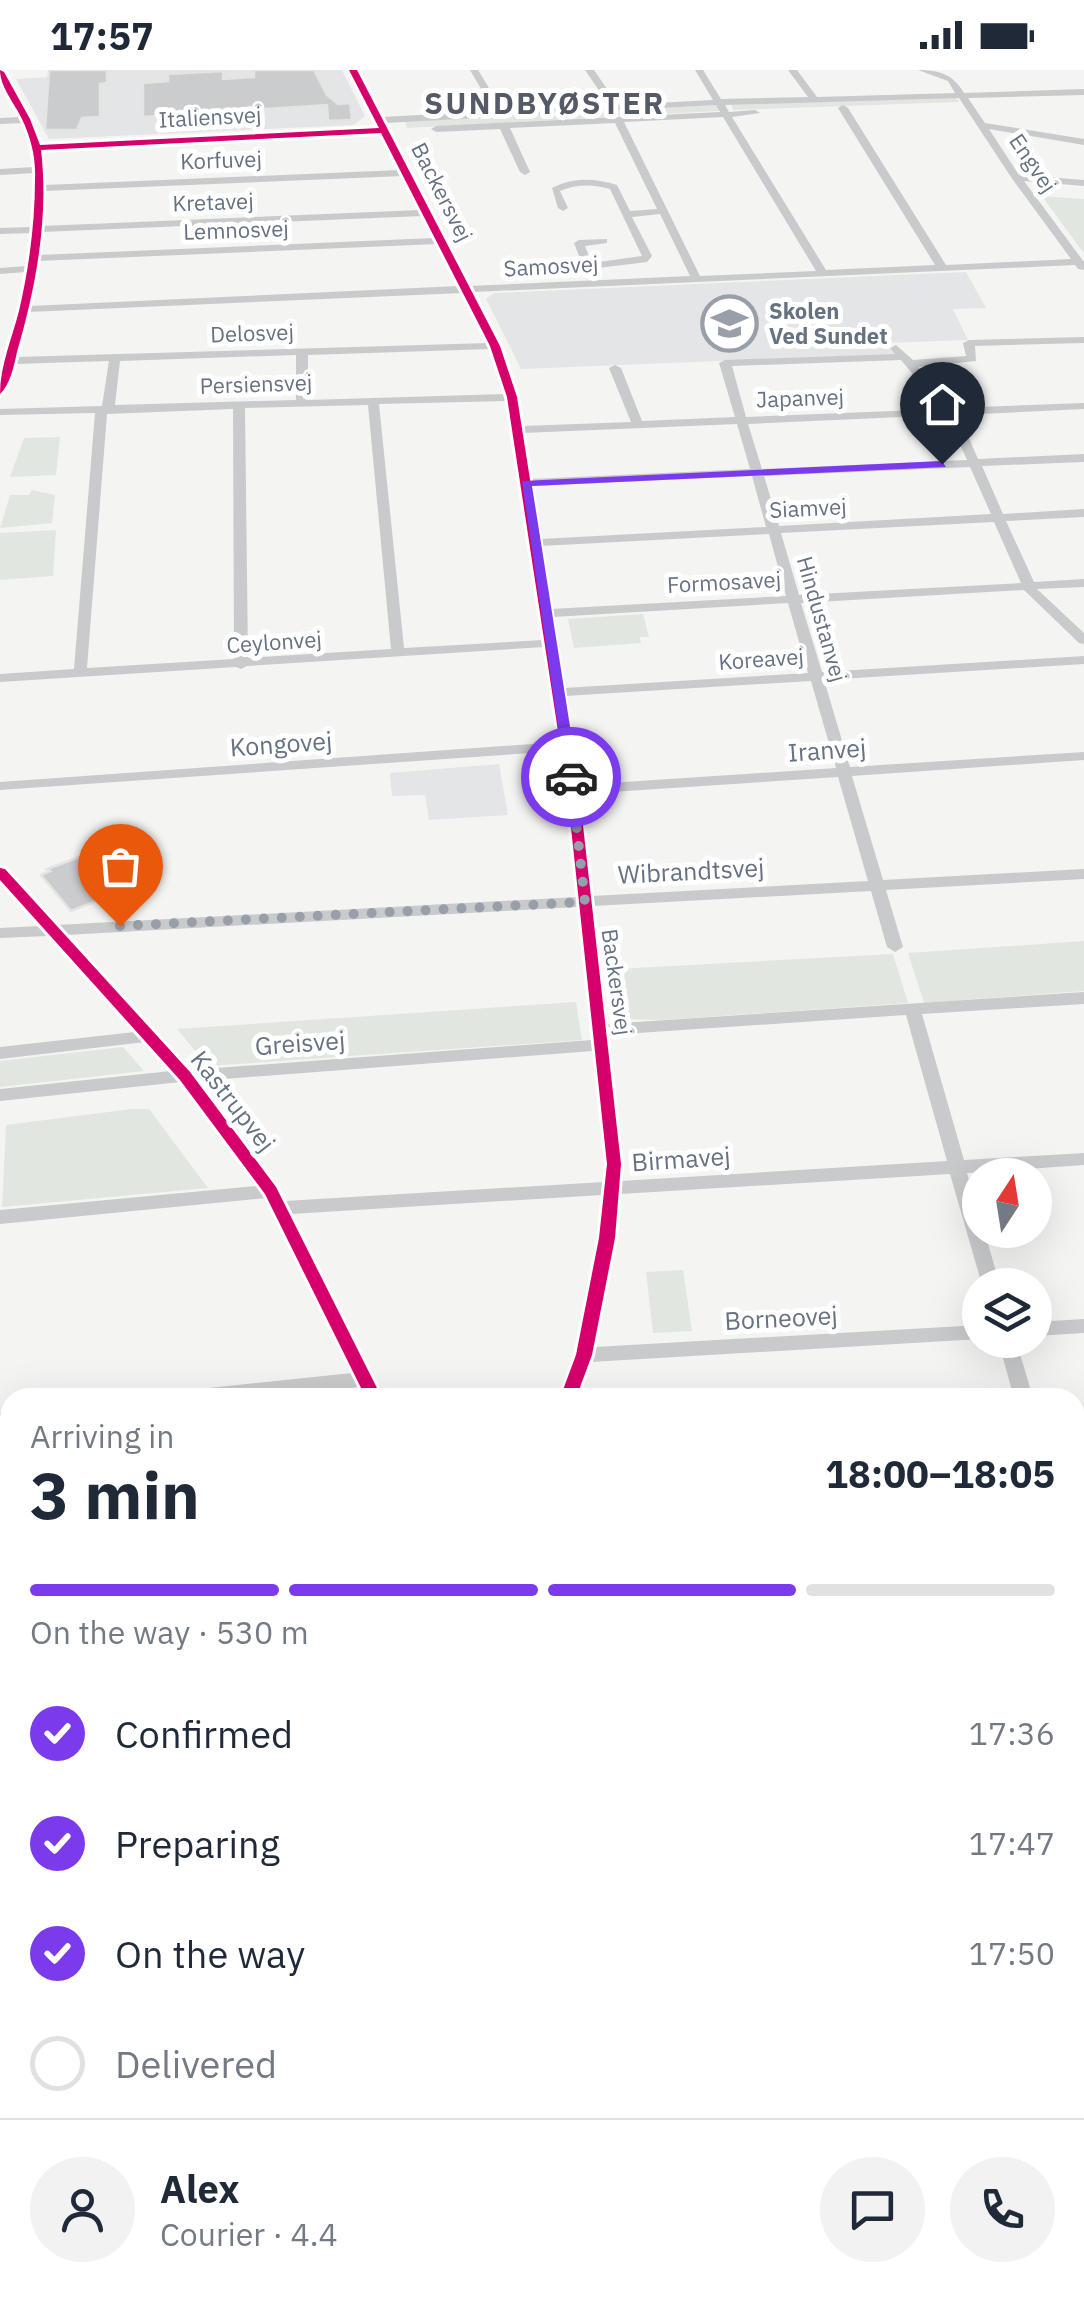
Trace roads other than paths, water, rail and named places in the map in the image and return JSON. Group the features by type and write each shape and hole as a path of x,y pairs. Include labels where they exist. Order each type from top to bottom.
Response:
{"street":[{"name":"Backersvej","path":"353,70 495,346 518,430 573,790 602,1038 614,1188 584,1355 572,1388"},
{"path":"474,70 500,114"},
{"path":"590,70 614,107"},
{"path":"699,70 824,273"},
{"path":"792,70 814,98"},
{"path":"922,70 950,75"},
{"path":"0,72 37,148 38,170 35,230 22,329 1,385"},
{"name":"Engvej","path":"950,75 970,98 1016,178 1081,266"},
{"path":"985,83 1018,93"},
{"name":"Italiensvej","path":"384,127 504,126 1084,92"},
{"name":"Italiensvej","path":"37,148 384,127 500,114 814,98 970,98 1084,104"},
{"path":"843,108 943,268"},
{"path":"0,121 26,120"},
{"path":"618,120 696,278"},
{"path":"504,126 525,172"},
{"path":"985,126 1084,142"},
{"path":"0,172 38,170"},
{"name":"Korfuvej","path":"38,188 406,172"},
{"path":"1016,178 1084,184"},
{"path":"563,208 555,190 562,185 602,182 614,187 647,256 638,262 586,261 579,243 603,241"},
{"path":"626,214 663,211"},
{"name":"Kretavej","path":"0,231 427,213"},
{"name":"Lemnosvej","path":"0,270 31,264 442,241"},
{"name":"Samosvej","path":"25,309 696,278 1081,266"},
{"path":"0,330 22,329"},
{"path":"903,356 972,359 968,343 1084,340"},
{"name":"Delosvej","path":"11,361 495,346"},
{"path":"302,352 302,403"},
{"path":"903,356 952,413 1027,584 1084,640"},
{"name":"Hindustanvej","path":"895,948 725,364 903,356"},
{"path":"80,674 101,414 109,405 115,357"},
{"path":"614,368 638,424"},
{"name":"Persiensvej","path":"0,412 512,397"},
{"path":"373,401 398,653"},
{"path":"238,405 241,665"},
{"name":"Japanvej","path":"518,430 1084,406"},
{"path":"526,483 1084,458"},
{"name":"Siamvej","path":"534,543 1084,512"},
{"name":"Formosavej","path":"546,613 1084,583"},
{"name":"Ceylonvej","path":"0,678 551,643"},
{"name":"Koreavej","path":"560,692 1084,660"},
{"name":"Kongovej","path":"0,786 566,746"},
{"name":"Iranvej","path":"573,790 1084,756"},
{"name":"Kastrupvej","path":"0,872 185,1076 270,1190 369,1388"},
{"name":"Wibrandtsvej","path":"0,933 1084,874"},
{"name":"Greisvej","path":"0,1095 912,1008 1084,998"},
{"path":"912,1008 986,1268"},
{"path":"0,1053 148,1036"},
{"name":"Birmavej","path":"282,1208 1084,1159"},
{"path":"0,1217 270,1190"},
{"path":"1052,1328 1084,1326"},
{"name":"Borneovej","path":"584,1355 962,1333"},
{"path":"1013,1358 1021,1388"}],"place":[{"name":"Skolen Ved Sundet","path":"730,324"}],"district":[{"name":"SUNDBYØSTER","path":"545,104"}]}
